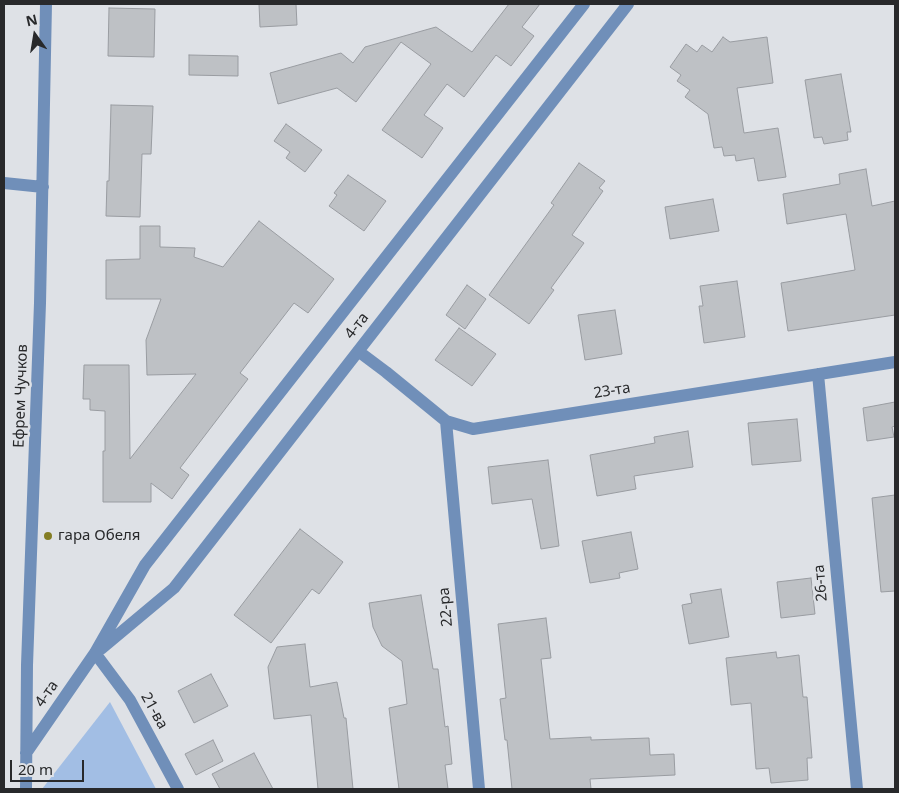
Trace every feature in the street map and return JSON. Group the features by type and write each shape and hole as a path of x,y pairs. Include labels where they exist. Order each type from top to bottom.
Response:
{"street":[{"name":"Ефрем Чучков","path":"26,789 27,655 40,303 46,4"},
{"name":"4-та","path":"26,753 95,653 145,565 584,4"},
{"name":"4-та","path":"95,653 174,588 628,4"},
{"path":"4,183 43,188"},
{"name":"23-та","path":"358,351 446,421 472,429 895,362"},
{"name":"26-та","path":"818,374 857,789"},
{"name":"22-ра","path":"446,421 478,789"},
{"name":"21-ва","path":"95,653 130,700 178,789"}],"shaded area":[{"path":"110,702 156,789 42,789"}],"building":[{"path":"259,4 296,4 297,25 260,27"},
{"path":"509,4 540,4 522,27 534,36 511,66 496,55 464,97 447,84 424,115 443,128 422,158 382,130 431,64 401,42 356,102 337,88 278,104 270,73 341,53 353,63 365,47 436,27 472,52"},
{"path":"109,8 155,9 154,57 108,56"},
{"path":"723,37 730,42 767,37 773,83 737,88 744,133 778,128 786,177 758,181 754,158 736,161 735,155 724,156 722,147 714,148 708,114 685,97 690,90 677,81 681,75 670,67 686,44 697,52 702,45 712,52"},
{"path":"189,55 238,56 238,76 189,75"},
{"path":"841,74 851,132 847,132 848,140 824,144 822,137 814,138 805,80"},
{"path":"111,105 153,106 151,154 142,154 140,217 106,216"},
{"path":"286,124 322,150 305,172 286,158 290,152 274,141"},
{"path":"579,163 605,181 599,188 603,191 572,235 584,243 551,288 554,290 529,324 489,295 554,205 551,203"},
{"path":"866,169 872,206 895,201 895,315 788,331 781,283 855,270 846,214 787,224 783,194 840,184 839,174"},
{"path":"348,175 386,201 364,231 329,206 337,195 334,193"},
{"path":"713,199 719,231 670,239 665,207"},
{"path":"259,221 334,279 308,313 294,303 240,373 248,379 180,468 189,475 172,499 151,483 151,502 103,502 105,411 90,410 90,399 83,399 84,365 129,365 130,459 196,374 147,375 146,340 161,299 106,299 106,260 140,259 140,226 160,226 160,247 195,248 194,257 223,267"},
{"path":"737,281 745,337 704,343 699,306 703,306 700,286"},
{"path":"467,285 486,299 465,329 446,315"},
{"path":"615,310 622,354 585,360 578,315"},
{"path":"459,328 496,354 472,386 435,360"},
{"path":"895,402 895,426 892,427 894,437 867,441 863,408"},
{"path":"797,419 801,461 752,465 748,423"},
{"path":"688,431 693,467 634,476 636,489 597,496 590,455 655,443 654,437"},
{"path":"548,460 559,546 541,549 532,499 492,504 488,467"},
{"path":"895,495 895,591 881,592 872,498"},
{"path":"300,529 343,562 319,594 312,589 271,643 234,615"},
{"path":"631,532 638,569 619,573 620,578 590,583 582,541"},
{"path":"811,578 815,614 781,618 777,582"},
{"path":"721,589 729,637 689,644 682,605 692,603 690,594"},
{"path":"421,595 433,669 438,669 445,727 448,726 452,764 445,765 448,789 399,789 389,708 407,704 402,661 382,646 373,627 369,603"},
{"path":"546,618 551,658 541,659 550,739 591,737 591,740 649,738 650,755 674,754 675,775 590,779 591,789 512,789 507,740 505,740 500,699 506,698 498,624"},
{"path":"305,644 310,687 337,682 344,718 346,718 353,789 318,789 311,715 274,719 268,667 277,647"},
{"path":"776,652 777,658 799,655 803,697 807,697 812,758 807,758 808,780 771,783 769,768 756,769 751,703 731,705 726,658"},
{"path":"211,674 228,706 194,723 178,691"},
{"path":"213,740 223,761 196,775 185,754"},
{"path":"254,753 273,789 220,789 212,774"}],"place":[{"name":"гара Обеля","path":"48,536"}]}
